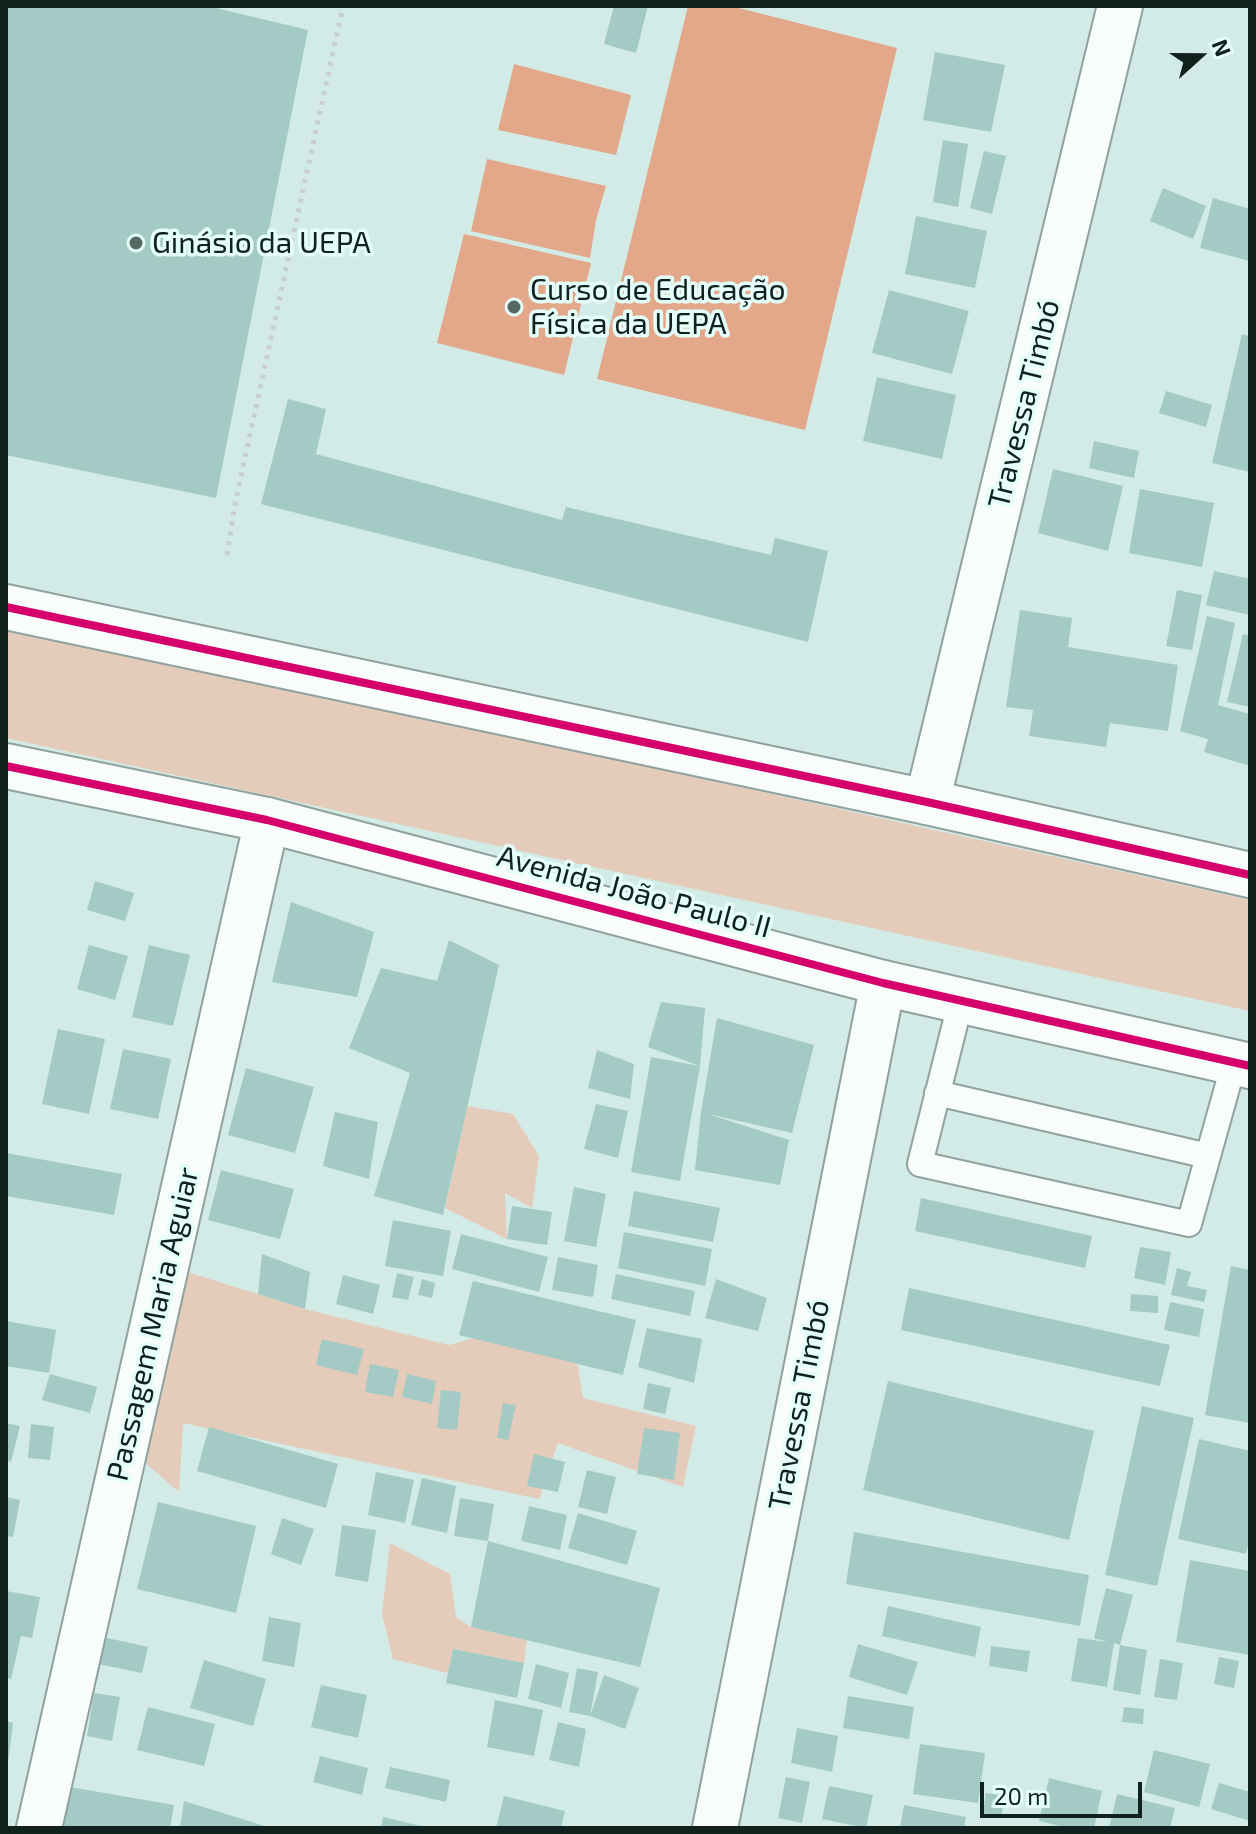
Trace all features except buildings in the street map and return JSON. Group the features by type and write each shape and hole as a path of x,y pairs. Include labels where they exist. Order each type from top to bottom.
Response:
{"street":[{"name":"Travessa Timbó","path":"927,802 1120,6"},
{"path":"6,607 927,802 1250,875"},
{"name":"Avenida João Paulo II","path":"6,766 267,820 883,983 1242,1064"},
{"name":"Passagem Maria Aguiar","path":"39,1828 267,820"},
{"name":"Travessa Timbó","path":"715,1828 883,983"}],"lane":[{"path":"961,1000 920,1164 1189,1224 1208,1156 1242,1064"},
{"path":"937,1093 1208,1156"}],"path":[{"path":"227,555 238,488 343,6"}],"shaded area":[{"path":"688,6 731,6 897,48 805,430 597,379"},
{"path":"514,64 631,95 616,155 498,130"},
{"path":"487,159 606,186 590,258 471,231"},
{"path":"464,234 591,263 564,375 437,343"},
{"path":"6,624 1250,900 1250,1011 6,738"},
{"path":"467,1106 513,1114 539,1156 532,1208 505,1193 507,1239 445,1208"},
{"path":"178,1269 305,1309 449,1345 474,1338 577,1363 583,1398 696,1426 683,1487 558,1443 539,1499 183,1423 179,1492 136,1455"},
{"path":"390,1543 450,1574 456,1617 471,1627 527,1640 524,1663 453,1649 448,1673 393,1659 382,1614"}],"cycle path":[{"path":"6,607 927,802 1250,875"},
{"path":"6,766 267,820 883,983 1250,1066"}],"place":[{"name":"Ginásio da UEPA","path":"136,243"},
{"name":"Curso de Educação Física da UEPA","path":"514,307"}]}
